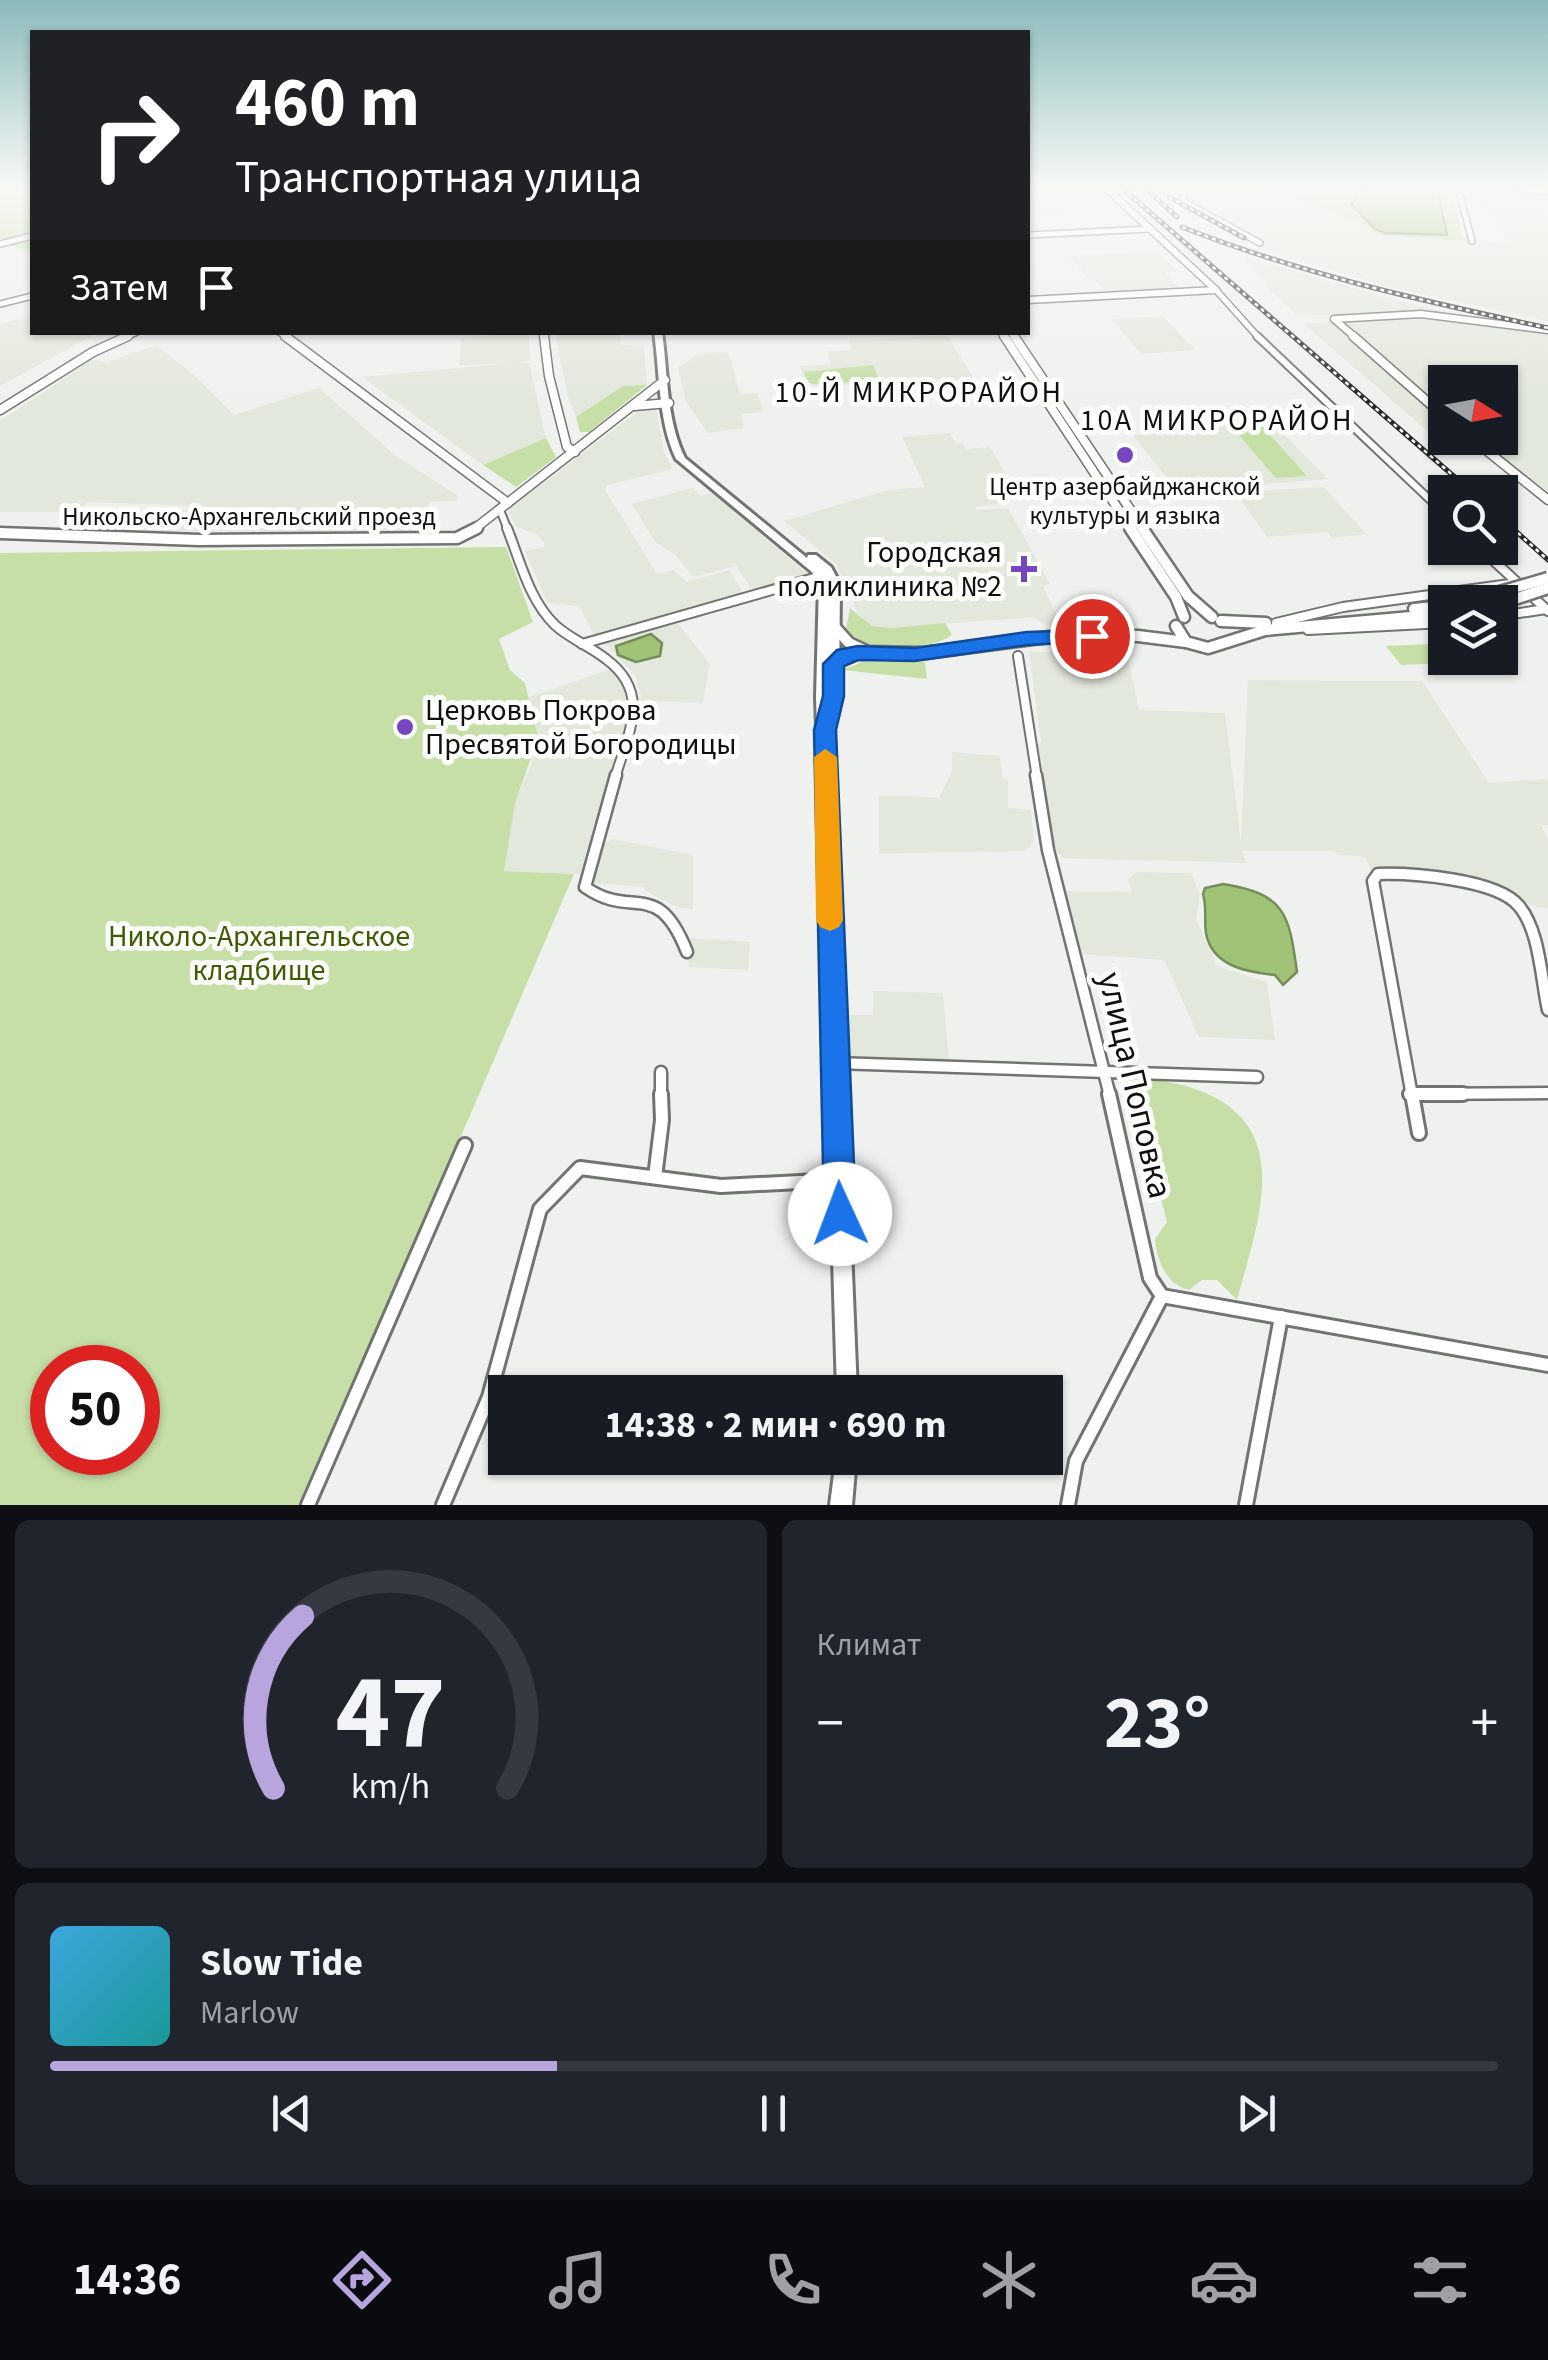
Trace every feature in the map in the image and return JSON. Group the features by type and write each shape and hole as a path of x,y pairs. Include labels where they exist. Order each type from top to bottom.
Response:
{"main road":[{"path":"658,335 674,446 680,460 821,576 824,584 834,1062 847,1375"},
{"path":"669,403 689,457 830,574 834,584 834,696 825,723"},
{"path":"841,1505 844,1475"}],"street":[{"path":"1182,258 1249,323 1262,343 1428,498"},
{"path":"1030,300 1216,290"},
{"path":"0,304 30,296"},
{"path":"1428,401 1334,319 1413,314 1548,330"},
{"path":"0,410 99,348 129,335"},
{"path":"284,335 504,506 543,612 582,644 617,664 631,683 636,704 585,887 595,896 656,905 671,917 688,952"},
{"path":"544,335 547,370 562,429 567,447 575,452"},
{"path":"1003,335 1176,597 1186,642"},
{"path":"1014,335 1188,596 1231,630 1231,644"},
{"path":"646,401 665,380"},
{"path":"646,401 669,403"},
{"name":"Никольско-Архангельский проезд","path":"0,533 199,540 457,538 646,401"},
{"path":"1492,455 1548,500"},
{"path":"1497,565 1547,610"},
{"path":"582,644 821,576"},
{"path":"1518,587 1548,578"},
{"path":"834,664 844,655 915,654 1027,638 1129,635 1186,642 1207,650 1231,644 1243,634 1342,607 1516,583"},
{"path":"1518,598 1548,588"},
{"path":"1278,626 1428,608"},
{"path":"1518,614 1547,610"},
{"path":"1278,626 1428,615"},
{"path":"1129,635 1180,622 1216,619 1355,630 1428,624"},
{"path":"834,626 849,643 870,652"},
{"name":"улица Поповка","path":"1018,656 1048,850 1104,1071 1150,1278 1162,1296"},
{"path":"1419,1133 1372,881 1378,874 1508,895 1525,922 1548,1010"},
{"path":"834,1062 1257,1076"},
{"path":"654,1177 662,1118 658,1100 662,1072"},
{"path":"1410,1094 1548,1093"},
{"path":"308,1505 465,1145"},
{"path":"443,1505 489,1397 540,1209 580,1168 721,1186 839,1180"},
{"path":"1068,1505 1076,1461 1162,1296 1548,1364"},
{"path":"1246,1505 1282,1317"}],"shaded area":[{"path":"1071,258 1164,258 1177,271 1165,272 1180,288 1106,292 1095,280 1089,280"},
{"path":"1249,258 1448,312 1298,316 1243,259"},
{"path":"1294,258 1548,258 1548,321 1385,286"},
{"path":"30,316 30,335 93,335 0,386 0,324"},
{"path":"1163,316 1195,350 1141,354 1112,319"},
{"path":"1426,318 1548,334 1548,497 1496,455 1518,455 1518,365 1428,365 1428,398 1344,323"},
{"path":"1329,321 1428,407 1428,431 1304,324"},
{"path":"529,335 530,361 523,362 529,363 546,438 483,465 362,377 512,363 459,365 462,337"},
{"path":"555,335 620,335 621,345 644,346 647,385 623,386 576,417"},
{"path":"947,335 976,382 874,390 871,384 820,387 806,384 800,366 831,364 827,351 852,350 849,341"},
{"path":"156,345 193,374 234,415 319,388 396,456 458,496 457,501 430,502 418,532 107,531 120,516 132,511 268,509 88,502 75,512 0,512 0,421 92,360 107,362"},
{"path":"728,352 740,394 757,393 763,412 741,414 744,428 708,433 686,402 678,368 696,355"},
{"path":"641,409 656,410 664,452 673,469 607,485 605,490 657,574 673,570 687,582 729,570 744,594 594,635 580,607 547,602 525,551 544,547 544,543 538,535 515,526 508,510"},
{"path":"1261,411 1328,479 1177,491 1133,435 1198,430 1209,415"},
{"path":"950,433 956,444 963,444 966,449 990,447 1005,473 992,475 1007,503 975,507 1008,508 1050,584 1043,586 1056,614 1068,613 1070,623 1047,626 1033,617 890,628 872,626 857,612 836,564 784,521 888,490 925,487 902,437"},
{"path":"1324,487 1366,534 1332,538 1327,532 1267,537 1235,492"},
{"path":"693,488 700,496 712,493 809,575 753,591 736,566 693,577 675,554 655,542 632,504"},
{"path":"675,620 710,664 703,703 642,701 636,676 603,641"},
{"path":"651,634 662,643 660,656 636,662 618,655 616,646"},
{"path":"1029,651 1128,657 1139,710 1225,713 1241,843 1248,680 1422,681 1489,783 1548,779 1548,825 1541,825 1548,839 1548,909 1530,905 1507,890 1385,868 1370,869 1367,860 1360,856 1337,855 1335,851 1242,851 1246,863 1064,858 1056,852 1037,745 1041,742"},
{"path":"614,668 630,689 628,723 584,874 504,871 515,803 533,759 527,698"},
{"path":"952,752 1000,756 1003,779 1008,780 1008,808 1031,810 1034,841 1030,847 1023,851 879,854 879,795 939,798 952,771"},
{"path":"613,839 693,855 693,909 677,907 645,891 645,887 592,883 604,844"},
{"path":"1136,872 1191,873 1200,895 1196,919 1217,966 1267,982 1275,1040 1199,1037 1164,960 1082,954 1066,891 1132,892 1128,880"},
{"path":"1223,884 1260,894 1280,910 1291,935 1297,972 1283,985 1275,975 1232,965 1209,944 1203,894 1205,888"},
{"path":"691,938 750,942 748,970 688,967"},
{"path":"873,991 943,993 949,1060 845,1058 843,1015 873,1015"}],"green space":[{"path":"873,365 878,377 874,381 814,384 809,383 804,372"},
{"path":"647,385 589,432 580,432 576,417 623,386"},
{"path":"1260,424 1307,476 1276,478 1231,426"},
{"path":"546,438 556,457 516,487 483,465"},
{"name":"Николо-Архангельское кладбище","path":"506,547 533,622 499,639 510,670 525,683 538,738 515,803 504,871 574,874 302,1505 0,1505 0,553"},
{"path":"850,608 872,626 945,623 952,635 914,647 867,644 846,630"},
{"path":"1428,644 1428,664 1401,665 1386,646"},
{"path":"863,662 925,662 927,679 842,670"},
{"path":"1117,1076 1186,1086 1222,1101 1245,1122 1258,1146 1262,1174 1260,1205 1237,1300 1217,1280 1202,1280 1189,1290 1174,1283 1164,1270 1155,1239 1167,1222 1159,1190 1146,1188 1137,1154 1156,1145 1147,1121 1137,1116 1135,1089"}],"railway":[{"path":"1203,258 1452,475"},
{"path":"1273,258 1409,297 1548,328"},
{"path":"1518,533 1548,560"}],"slow traffic":[{"path":"825,757 830,920"}],"place":[{"name":"Центр азербайджанской культуры и языка","path":"1125,455"},
{"name":"Городская поликлиника №2","path":"1024,569"},
{"name":"Церковь Покрова Пресвятой Богородицы","path":"405,727"}],"district":[{"name":"10-Й МИКРОРАЙОН","path":"919,392"},
{"name":"10А МИКРОРАЙОН","path":"1217,420"}],"route":[{"path":"840,1214 825,730 834,696 834,664 837,658 858,653 915,654 1027,638 1092,636"}]}
